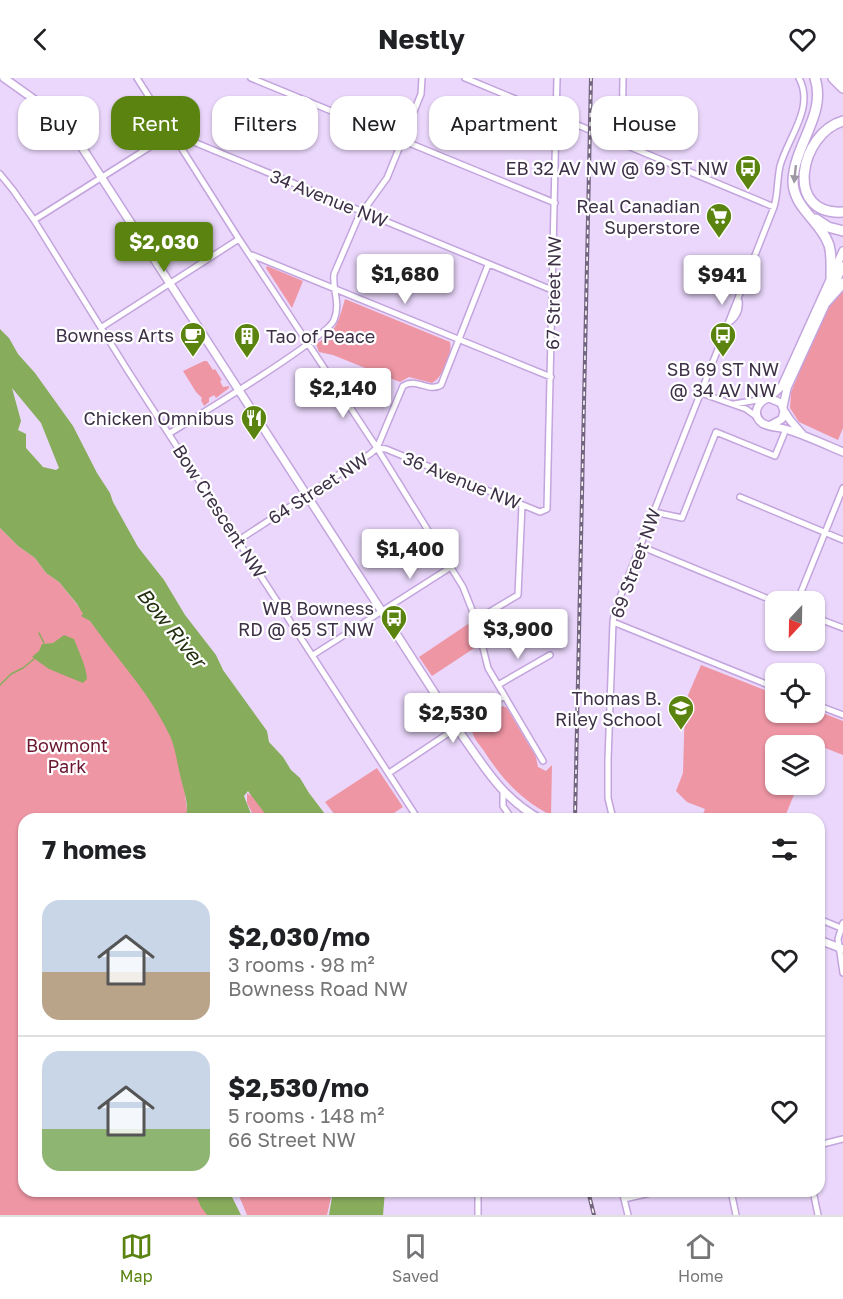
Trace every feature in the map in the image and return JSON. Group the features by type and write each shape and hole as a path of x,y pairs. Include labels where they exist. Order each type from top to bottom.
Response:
{"highway":[{"path":"815,78 818,102 794,170 794,187 801,205 829,245 831,277"},
{"path":"833,78 843,88"},
{"path":"843,121 827,130 815,143 807,159 804,180 806,192 817,206 830,211 843,212"},
{"path":"801,205 822,224 843,231"},
{"path":"826,302 843,283"}],"street":[{"path":"4,78 41,104 63,122 74,135 308,495 381,612 496,785 531,813"},
{"path":"137,78 148,96"},
{"path":"251,78 330,111"},
{"path":"417,104 421,94 422,78"},
{"path":"465,78 509,96"},
{"name":"67 Street NW","path":"557,78 557,96"},
{"path":"623,78 623,96"},
{"name":"69 Street NW","path":"611,813 608,804 608,789 612,622 615,610 731,321 730,316 739,301 774,207 780,168 804,107 804,91 799,78"},
{"name":"34 Avenue NW","path":"200,145 552,290"},
{"path":"417,147 555,203"},
{"path":"34,220 144,150"},
{"path":"183,150 451,567 468,596 488,668 543,761"},
{"path":"170,433 308,344 330,327 334,321 338,300 333,281 334,274 358,218 387,178 398,150"},
{"name":"67 Street NW","path":"547,509 556,150"},
{"path":"639,150 774,207"},
{"name":"Bow Crescent NW","path":"0,174 7,180 34,220 128,371 414,813"},
{"path":"102,327 239,239"},
{"path":"759,420 757,408 782,386 843,251"},
{"path":"251,255 551,377"},
{"name":"64 Street NW","path":"239,540 376,448 403,386 414,382 432,388 439,387 488,265"},
{"path":"771,425 782,419 788,388 843,266"},
{"path":"701,393 751,411 759,420 771,425 843,452"},
{"path":"734,404 767,398 778,400 790,420 805,436"},
{"path":"654,512 682,518 716,432 775,456 786,429"},
{"name":"36 Avenue NW","path":"376,448 386,449 540,512 547,509"},
{"path":"801,591 843,488"},
{"path":"740,497 843,540"},
{"path":"476,620 518,595 522,505"},
{"path":"640,546 765,597"},
{"path":"313,655 451,567"},
{"path":"825,621 843,628"},
{"path":"612,622 765,684"},
{"path":"498,685 550,655"},
{"path":"389,773 504,696"},
{"path":"825,708 843,715"},
{"path":"503,792 503,806 508,813"},
{"path":"825,921 842,926 838,939 843,973"},
{"path":"825,942 841,949"},
{"path":"825,1144 843,1139"},
{"path":"478,1197 478,1215"},
{"path":"628,1215 624,1199 633,1197"},
{"path":"732,1197 736,1215"},
{"path":"814,1197 819,1215"}],"green space":[{"path":"267,266 303,281 292,308 266,268"},
{"path":"843,290 843,428 838,440 799,422 790,408 791,392 826,310"},
{"path":"345,299 450,342 448,359 436,381 432,383 409,377 400,382 333,355 319,352 316,344 333,330"},
{"path":"207,361 213,370 215,369 222,380 220,381 223,387 229,386 229,388 216,398 214,395 209,398 209,402 204,406 202,398 183,371"},
{"name":"Bowmont Park","path":"0,528 18,546 35,558 46,573 59,582 106,641 170,667 187,813 18,813 18,1197 210,1197 217,1215 0,1215"},
{"path":"471,622 476,647 432,676 419,657"},
{"path":"701,665 765,690 765,723 825,723 825,714 843,721 843,755 825,748 825,735 765,735 765,795 794,795 786,813 703,813 705,809 687,802 676,791 683,773 685,702"},
{"path":"503,706 507,708 536,757 538,767 546,771 552,765 551,813 530,803 498,771 474,737 472,727 480,719"},
{"path":"377,768 403,807 394,813 333,813 325,802"},
{"path":"248,791 281,813 252,813 247,803 247,793 251,796"},
{"path":"240,1197 331,1197 327,1215 247,1215"}],"water":[{"name":"Bow River","path":"0,329 73,426 138,547 216,655 223,670 267,731 269,742 300,778 324,813 264,813 248,791 244,796 251,813 186,813 186,799 173,745 152,704 90,621 81,616 83,614 77,604 59,582 46,573 35,558 18,546 0,528","holes":["12,388 41,423 59,468 56,470 43,467 26,448 26,434 18,430 21,421"]},
{"path":"64,635 74,639 80,654 87,679 83,683 49,669 32,657 39,651 42,644 53,643"},
{"path":"197,1197 232,1197 241,1215 207,1215"},
{"path":"332,1197 384,1197 383,1215 329,1215"}],"waterway":[{"path":"39,633 44,643"},
{"path":"0,685 11,674 34,659"}],"railway":[{"path":"575,813 591,78"},
{"path":"590,1197 594,1215"}],"place":[{"name":"EB 32 AV NW @ 69 ST NW","path":"748,191"},
{"name":"Real Canadian Superstore","path":"719,239"},
{"name":"Bowness Arts","path":"193,358"},
{"name":"SB 69 ST NW @ 34 AV NW","path":"723,358"},
{"name":"Tao of Peace","path":"247,359"},
{"name":"Chicken Omnibus","path":"254,441"},
{"name":"WB Bowness RD @ 65 ST NW","path":"394,641"},
{"name":"Thomas B. Riley School","path":"681,731"}]}
